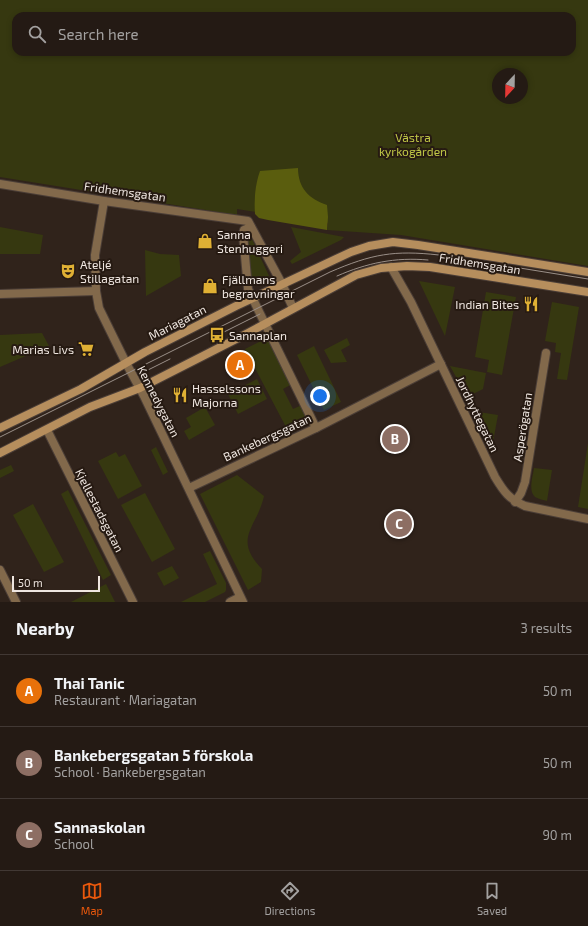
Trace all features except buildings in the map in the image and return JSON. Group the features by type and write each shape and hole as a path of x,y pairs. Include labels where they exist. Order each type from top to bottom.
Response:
{"street":[{"name":"Fridhemsgatan","path":"0,184 249,224"},
{"name":"Kennedygatan","path":"104,201 95,255 98,308 140,388 242,599"},
{"path":"0,453 90,407 140,388 266,323 293,308 282,284 249,224 244,230 243,234 247,286 266,323 316,428"},
{"name":"Fridhemsgatan","path":"369,246 393,242 588,272"},
{"name":"Mariagatan","path":"0,428 81,389 126,363 253,298 351,252 369,246"},
{"name":"Fridhemsgatan","path":"293,308 341,283 369,271 407,266 430,267 588,292"},
{"name":"Jordhyttegatan","path":"391,267 411,302 496,477 507,496 515,502"},
{"path":"0,294 96,291"},
{"name":"Asperögatan","path":"515,502 521,493 525,482 546,353"},
{"name":"Bankebergsgatan","path":"189,488 316,428 441,364"},
{"name":"Kjellestadsgatan","path":"47,430 133,602"},
{"path":"515,502 525,506 588,519"},
{"path":"0,570 16,602"},
{"path":"230,602 242,599"}],"green space":[{"name":"Västra kyrkogården","path":"0,0 588,0 588,266 401,235 327,230 328,223 237,209 237,215 0,177"},
{"path":"0,227 43,235 40,254 0,254"},
{"path":"291,227 344,237 341,240 292,264 290,261 301,252"},
{"path":"247,237 252,239 269,276 254,284 252,282 246,241"},
{"path":"145,250 160,254 179,255 181,276 146,296"},
{"path":"419,281 455,287 445,336"},
{"path":"486,292 516,297 502,375 487,372 489,360 475,357"},
{"path":"552,302 579,307 567,380 557,379 561,353 555,352 556,343 545,341"},
{"path":"42,333 49,346 0,367 0,335"},
{"path":"267,338 292,384 283,389 293,409 302,405 307,418 287,429 245,349"},
{"path":"347,338 350,345 341,350 347,362 331,363 324,350"},
{"path":"314,346 341,402 324,410 297,355"},
{"path":"450,366 486,373 483,389 467,397"},
{"path":"257,379 267,399 238,414 228,394"},
{"path":"205,407 215,425 189,440 184,431 191,427 186,418"},
{"path":"472,411 498,415 493,442 489,444"},
{"path":"588,443 588,509 578,507"},
{"path":"156,447 168,472 163,475 151,450"},
{"path":"116,452 119,457 125,454 142,486 118,499 98,461"},
{"path":"11,465 14,471 0,478 0,470"},
{"path":"534,468 552,470 547,501 536,498 533,494 532,483"},
{"path":"237,475 264,496 261,507 249,533 248,541 249,549 253,558 262,569 261,582 248,590 200,494"},
{"path":"68,490 111,575 103,580 61,494"},
{"path":"145,493 175,549 152,562 121,505"},
{"path":"33,504 64,562 44,572 13,515"},
{"path":"210,551 226,583 225,592 205,602 181,602 217,584 203,554"},
{"path":"172,566 179,578 164,586 157,573"},
{"path":"106,584 115,602 71,602"}],"shaded area":[{"path":"298,168 302,187 315,200 327,205 327,230 259,218 255,214 255,192 260,171"}],"tram line":[{"path":"0,437 330,272 371,257 396,253 439,255 588,279"},
{"path":"337,276 370,264 381,262 404,259 428,260"},
{"path":"224,332 260,314"},
{"path":"140,374 170,359"}],"place":[{"name":"Sanna Stenhuggeri","path":"205,241"},
{"name":"Ateljé Stillagatan","path":"68,271"},
{"name":"Fjällmans begravningar","path":"210,286"},
{"name":"Indian Bites","path":"531,304"},
{"name":"Sannaplan","path":"217,335"},
{"name":"Marias Livs","path":"86,349"},
{"name":"Thai Tanic","path":"240,365"},
{"name":"Hasselssons Majorna","path":"180,395"},
{"name":"Bankebergsgatan 5 förskola","path":"395,439"},
{"name":"Sannaskolan","path":"399,524"}]}
